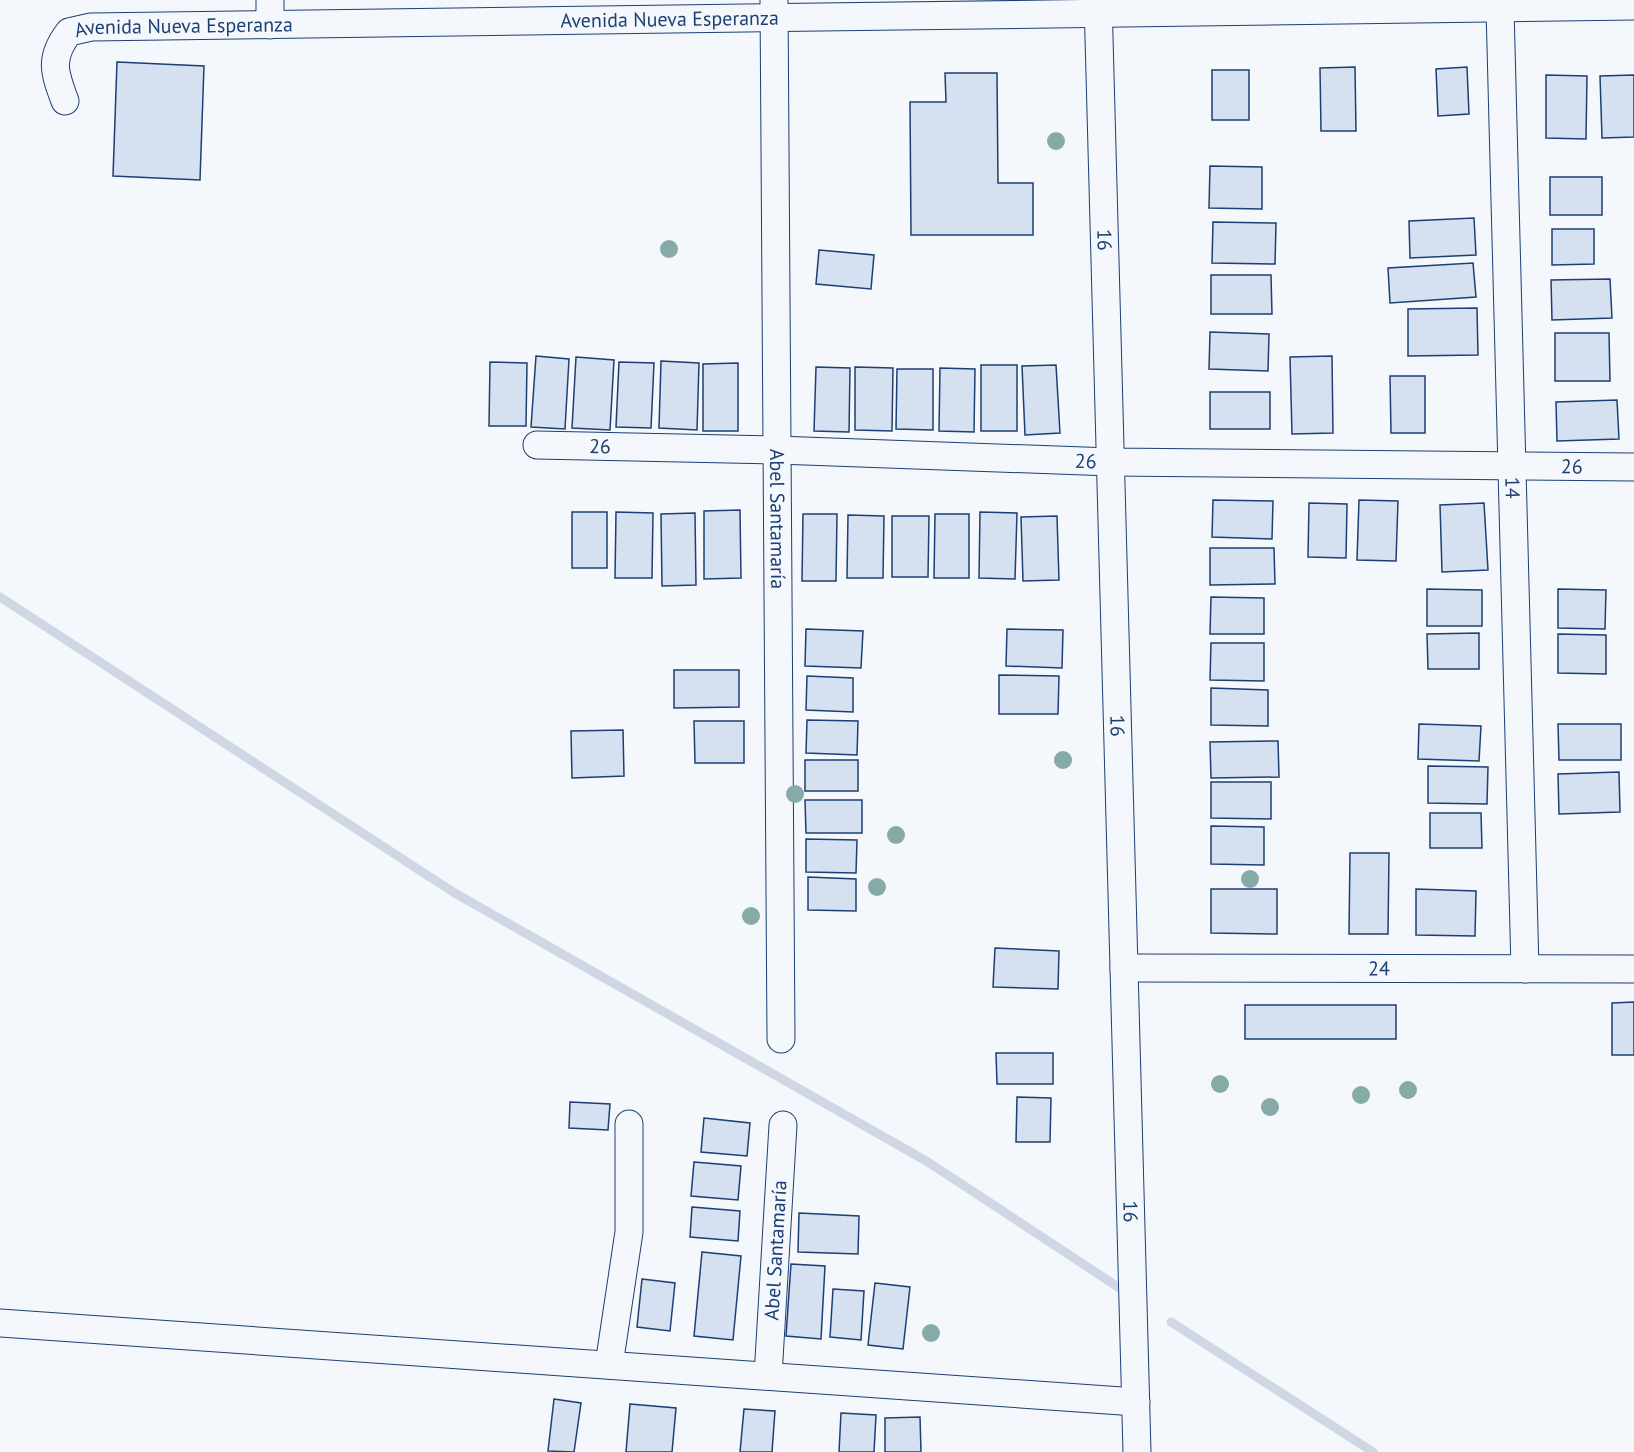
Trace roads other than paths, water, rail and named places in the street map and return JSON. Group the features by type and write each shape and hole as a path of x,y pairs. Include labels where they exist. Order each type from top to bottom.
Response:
{"street":[{"name":"Avenida Nueva Esperanza","path":"65,100 53,69 60,44 69,32 91,27 270,12 1099,6 1500,8 1634,6"},
{"name":"16","path":"1099,6 1137,1452"},
{"name":"14","path":"1500,8 1525,969"},
{"name":"Abel Santamaría","path":"774,9 781,1039"},
{"name":"26","path":"537,445 777,450 1111,462 1634,467"},
{"name":"24","path":"1124,968 1634,969"},
{"path":"609,1365 629,1232 629,1124"},
{"name":"Abel Santamaría","path":"768,1376 783,1125"},
{"path":"0,1323 1136,1402"}],"waterway":[{"path":"0,597 453,892 928,1162 1124,1291"},
{"path":"1171,1322 1373,1452"}]}
